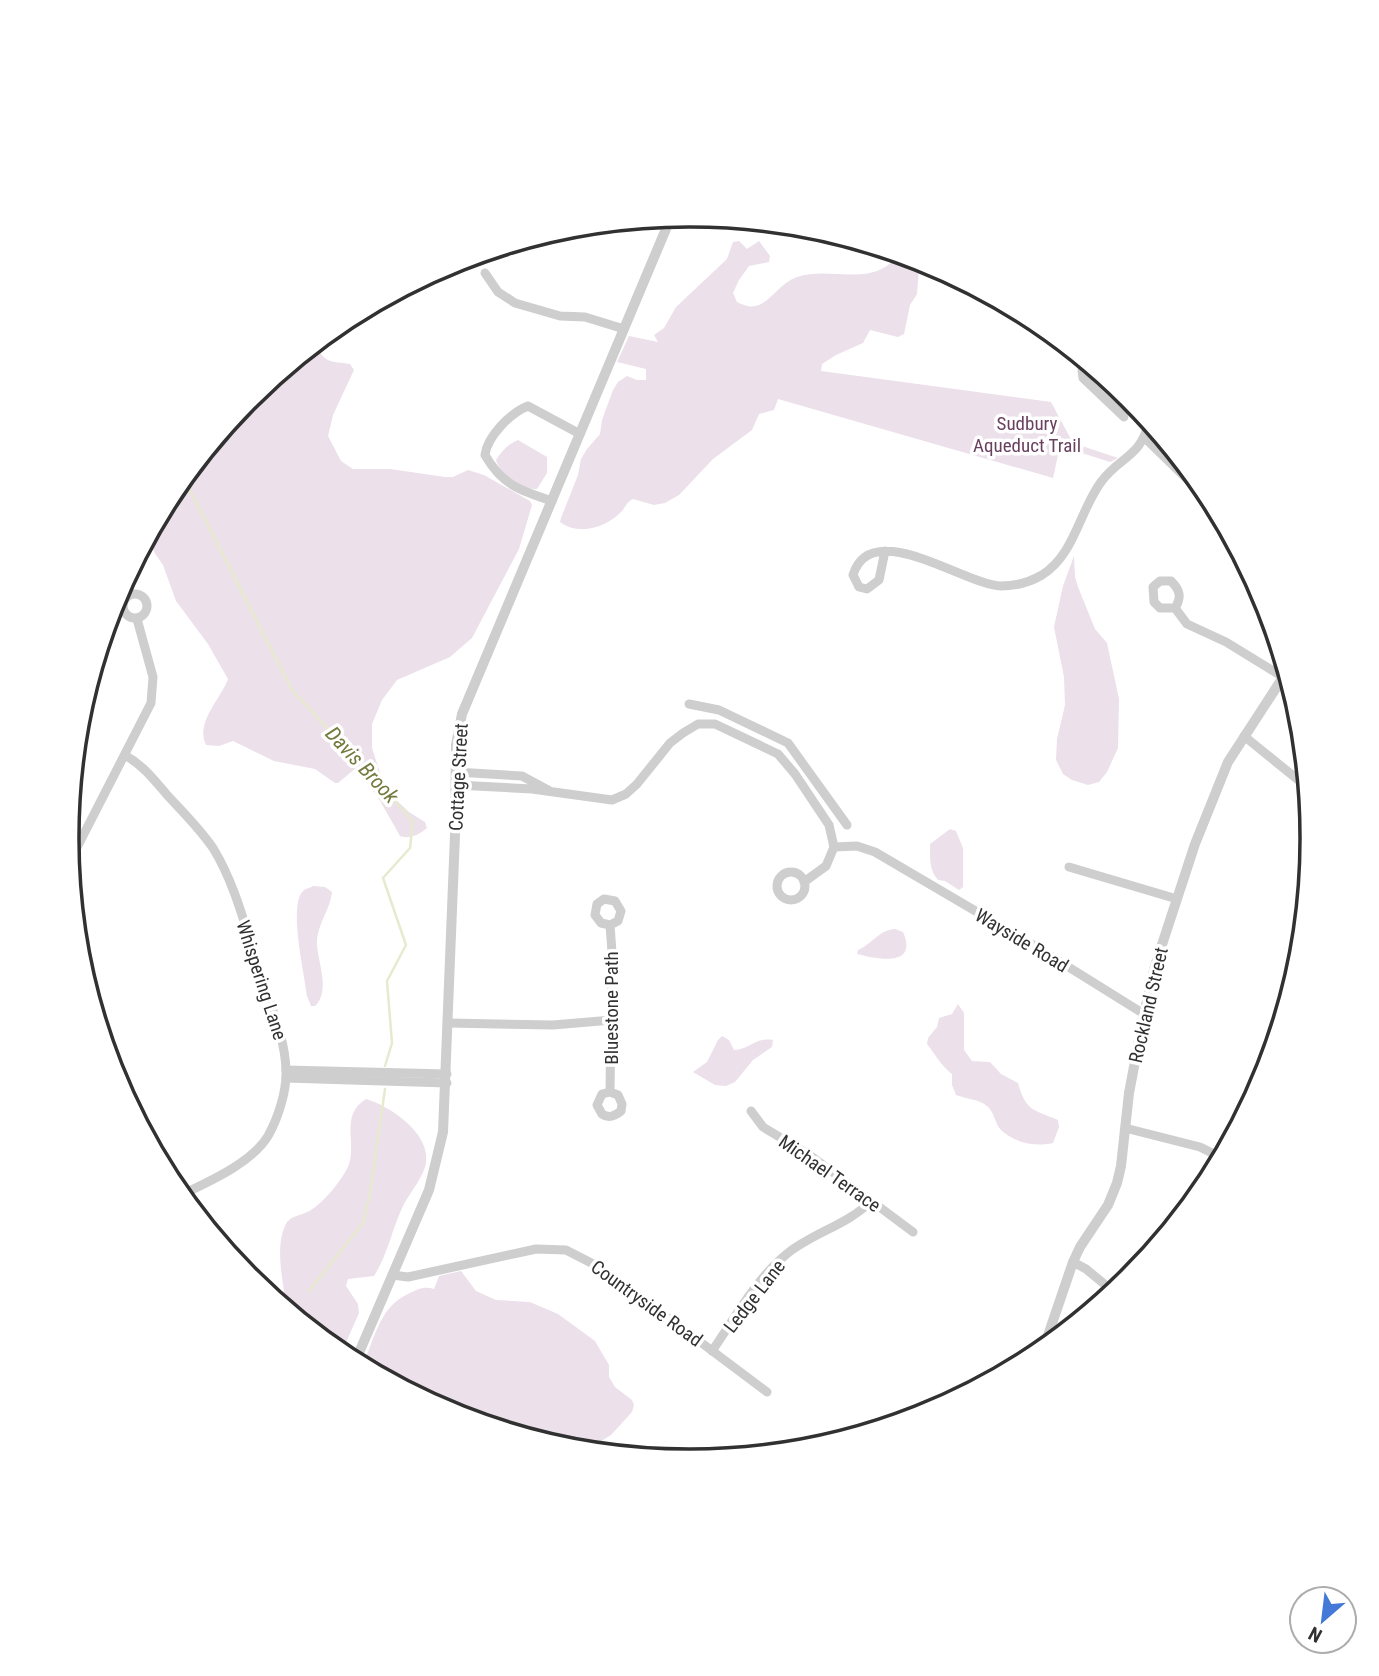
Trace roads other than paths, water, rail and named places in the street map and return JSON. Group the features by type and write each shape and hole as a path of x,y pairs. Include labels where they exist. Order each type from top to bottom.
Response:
{"street":[{"name":"Cottage Street","path":"359,1352 434,1175 443,1132 449,1023 457,734 462,714 666,228"},
{"path":"485,273 498,292 515,303 560,316 584,317 624,330"},
{"path":"1082,371 1083,378 1124,417"},
{"path":"552,501 512,487 485,455 488,443 514,414 528,406 580,434"},
{"path":"885,551 879,580 867,589 859,587 853,575 859,562 885,551 916,555 974,580 1000,586 1017,584 1040,576 1063,555 1101,482 1112,469 1128,458 1145,438 1146,432"},
{"path":"1145,438 1176,469"},
{"path":"1175,608 1187,624 1276,669"},
{"path":"79,844 148,712 153,695 151,666 137,619"},
{"name":"Rockland Street","path":"1049,1331 1073,1262 1112,1196 1121,1166 1143,1014 1155,966 1177,899 1219,784 1244,736 1280,682"},
{"path":"689,705 719,710 788,743 847,825"},
{"path":"707,724 710,709"},
{"path":"456,785 551,792 612,800 625,795 639,782 670,743 698,724 715,724 778,754 830,825 834,846 825,866 804,883"},
{"path":"1244,736 1297,779"},
{"path":"778,754 788,743"},
{"name":"Whispering Lane","path":"126,755 143,768 198,828 220,862 231,886 281,1037 286,1074 277,1114 267,1137 261,1146 243,1161 191,1190"},
{"path":"456,772 522,776 551,792"},
{"path":"813,800 825,792"},
{"name":"Wayside Road","path":"834,846 857,846 875,852 1030,943 1143,1014"},
{"path":"1069,867 1177,899"},
{"name":"Bluestone Path","path":"610,925 610,1092"},
{"path":"449,1023 553,1025 611,1020"},
{"path":"286,1074 447,1079"},
{"name":"Michael Terrace","path":"751,1111 763,1127 811,1156 913,1232"},
{"path":"1125,1128 1200,1147 1212,1153"},
{"name":"Ledge Lane","path":"712,1351 780,1260 796,1247 861,1209 870,1200"},
{"name":"Countryside Road","path":"393,1275 408,1277 536,1248 566,1250 603,1269 767,1392"},
{"path":"1073,1262 1105,1285"}],"waterway":[{"name":"Davis Brook","path":"189,489 292,690 413,821 410,848 383,878 406,945 387,981 392,1043 385,1066"},
{"name":"Davis Brook","path":"309,1291 363,1223 385,1089"}],"park label":[{"name":"Sudbury Aqueduct Trail","path":"1027,434"}]}
